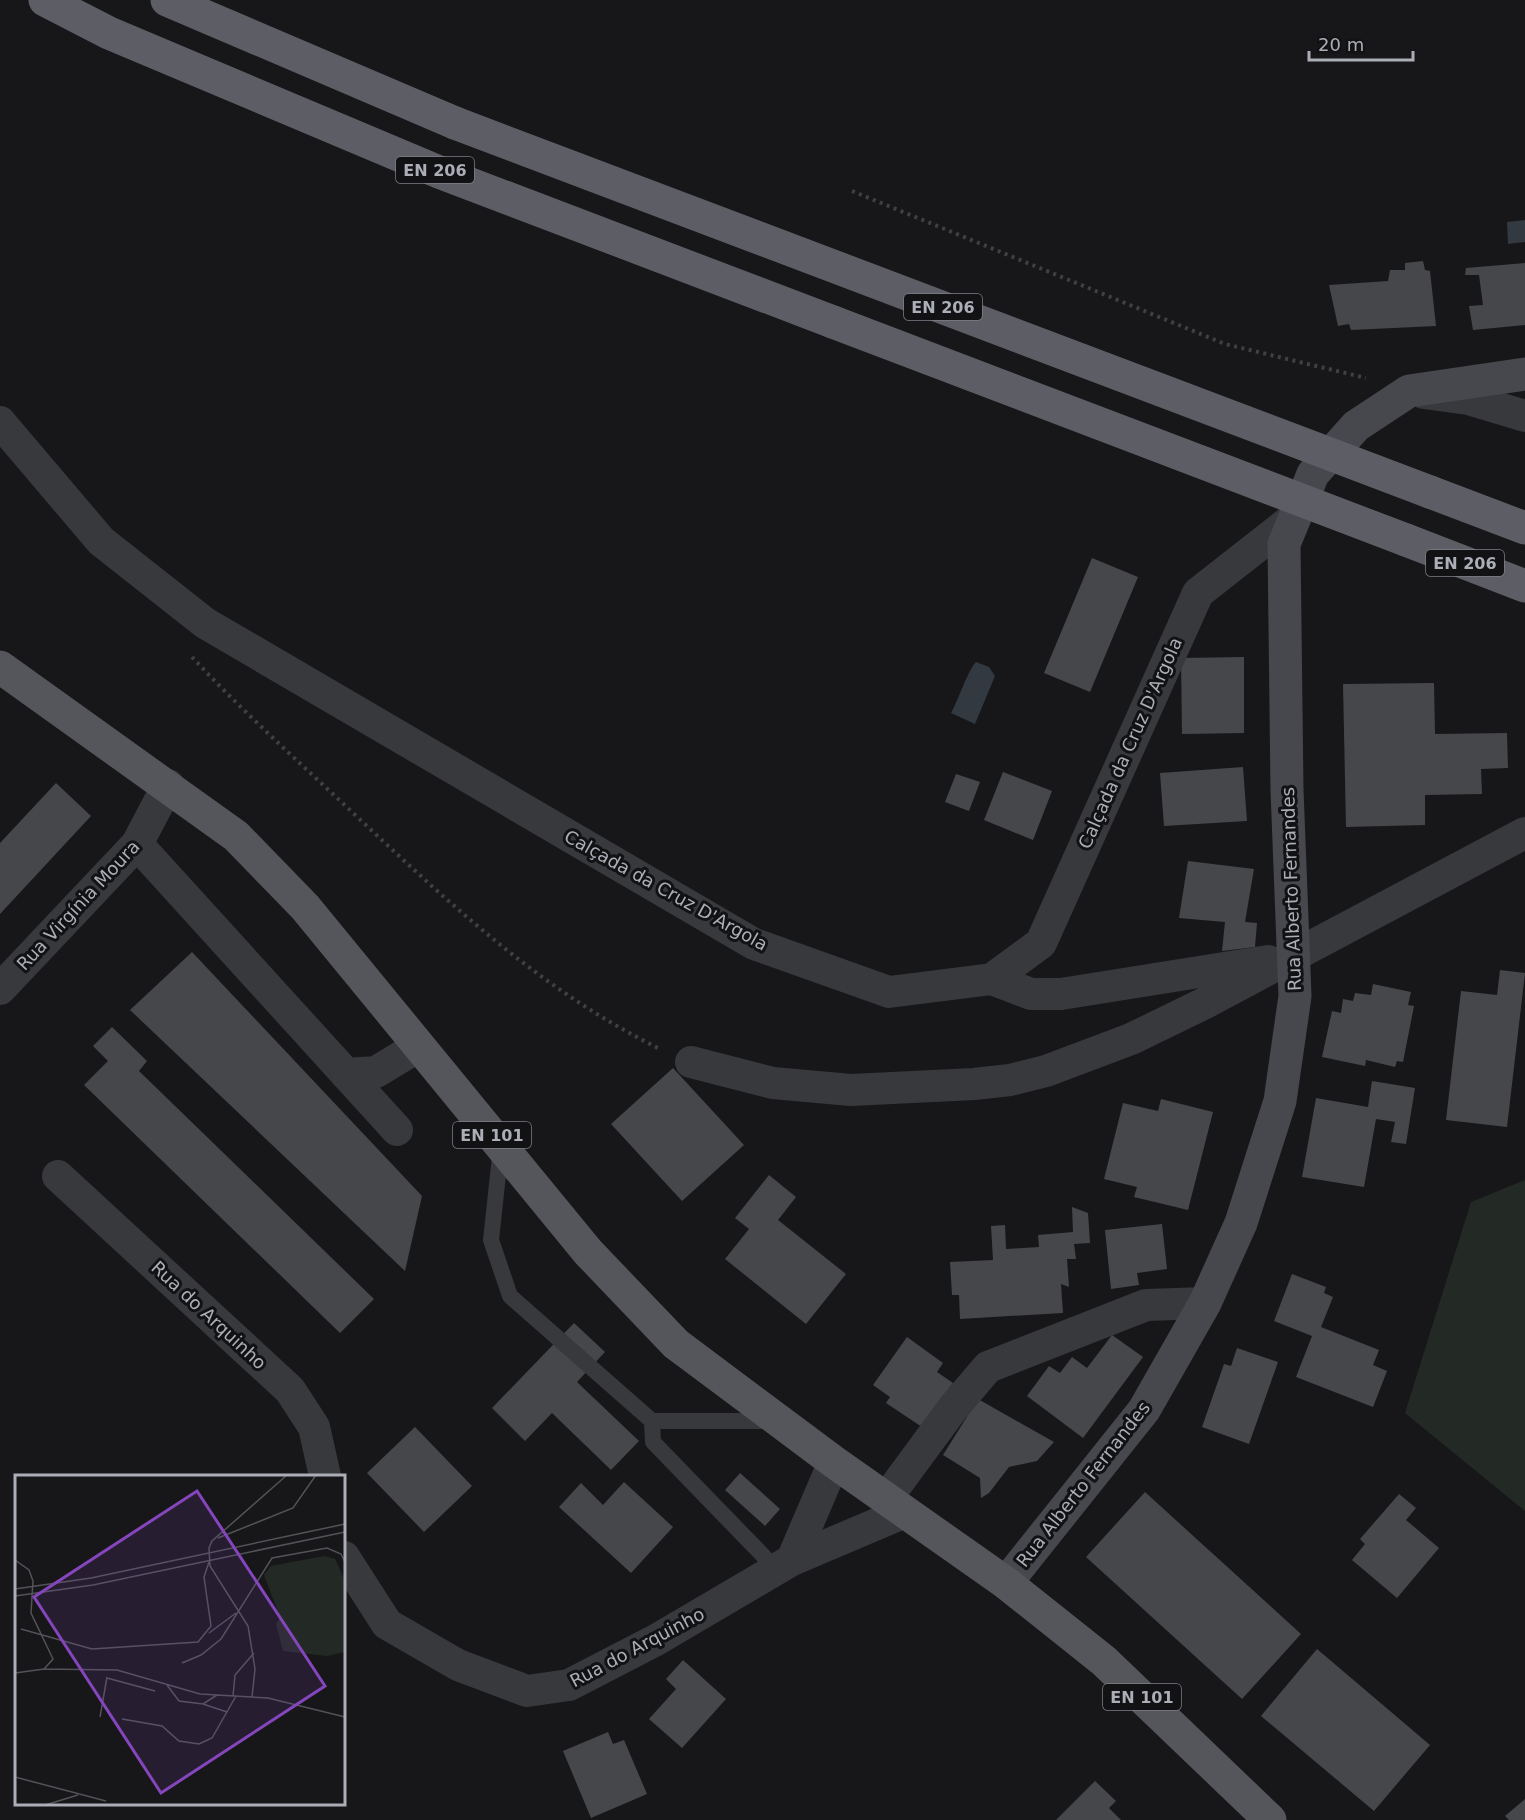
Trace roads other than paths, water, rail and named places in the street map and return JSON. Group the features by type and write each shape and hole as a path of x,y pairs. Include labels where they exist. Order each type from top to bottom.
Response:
{"highway":[{"name":"EN 206","path":"45,0 109,33 439,172 1525,586"},
{"name":"EN 206","path":"167,0 455,123 1525,528"}],"main road":[{"name":"Rua Alberto Fernandes","path":"1005,1583 1144,1410 1205,1303 1241,1223 1280,1101 1295,996 1287,790 1284,544 1313,474 1356,426 1409,391 1525,374"},
{"name":"EN 101","path":"0,667 168,785 236,836 305,907 588,1252 676,1344 834,1462 1005,1583 1104,1661 1270,1820"}],"street":[{"path":"1409,391 1468,399 1525,416"},
{"name":"Calçada da Cruz D'Argola","path":"0,422 101,541 159,589 230,639 754,944 889,992 992,979 1041,942 1198,593 1295,517"},
{"name":"Rua Virgínia Moura","path":"0,989 137,844 168,785"},
{"path":"692,1062 773,1083 851,1090 974,1084 1010,1080 1046,1071 1131,1039 1295,956 1525,833"},
{"path":"137,844 397,1130"},
{"path":"992,979 1031,994 1061,994 1295,956"},
{"path":"346,1074 376,1071 419,1046"},
{"name":"Rua do Arquinho","path":"58,1176 290,1390 314,1427 325,1475"},
{"path":"896,1506 953,1408 988,1367 1146,1305 1205,1303"},
{"path":"784,1565 834,1462"},
{"name":"Rua do Arquinho","path":"345,1559 387,1624 458,1665 527,1692 569,1685 656,1640 784,1565 896,1506"}],"lane":[{"path":"501,1146 491,1240 510,1296 652,1421 780,1421"},
{"path":"652,1421 653,1443 784,1565"}]}
